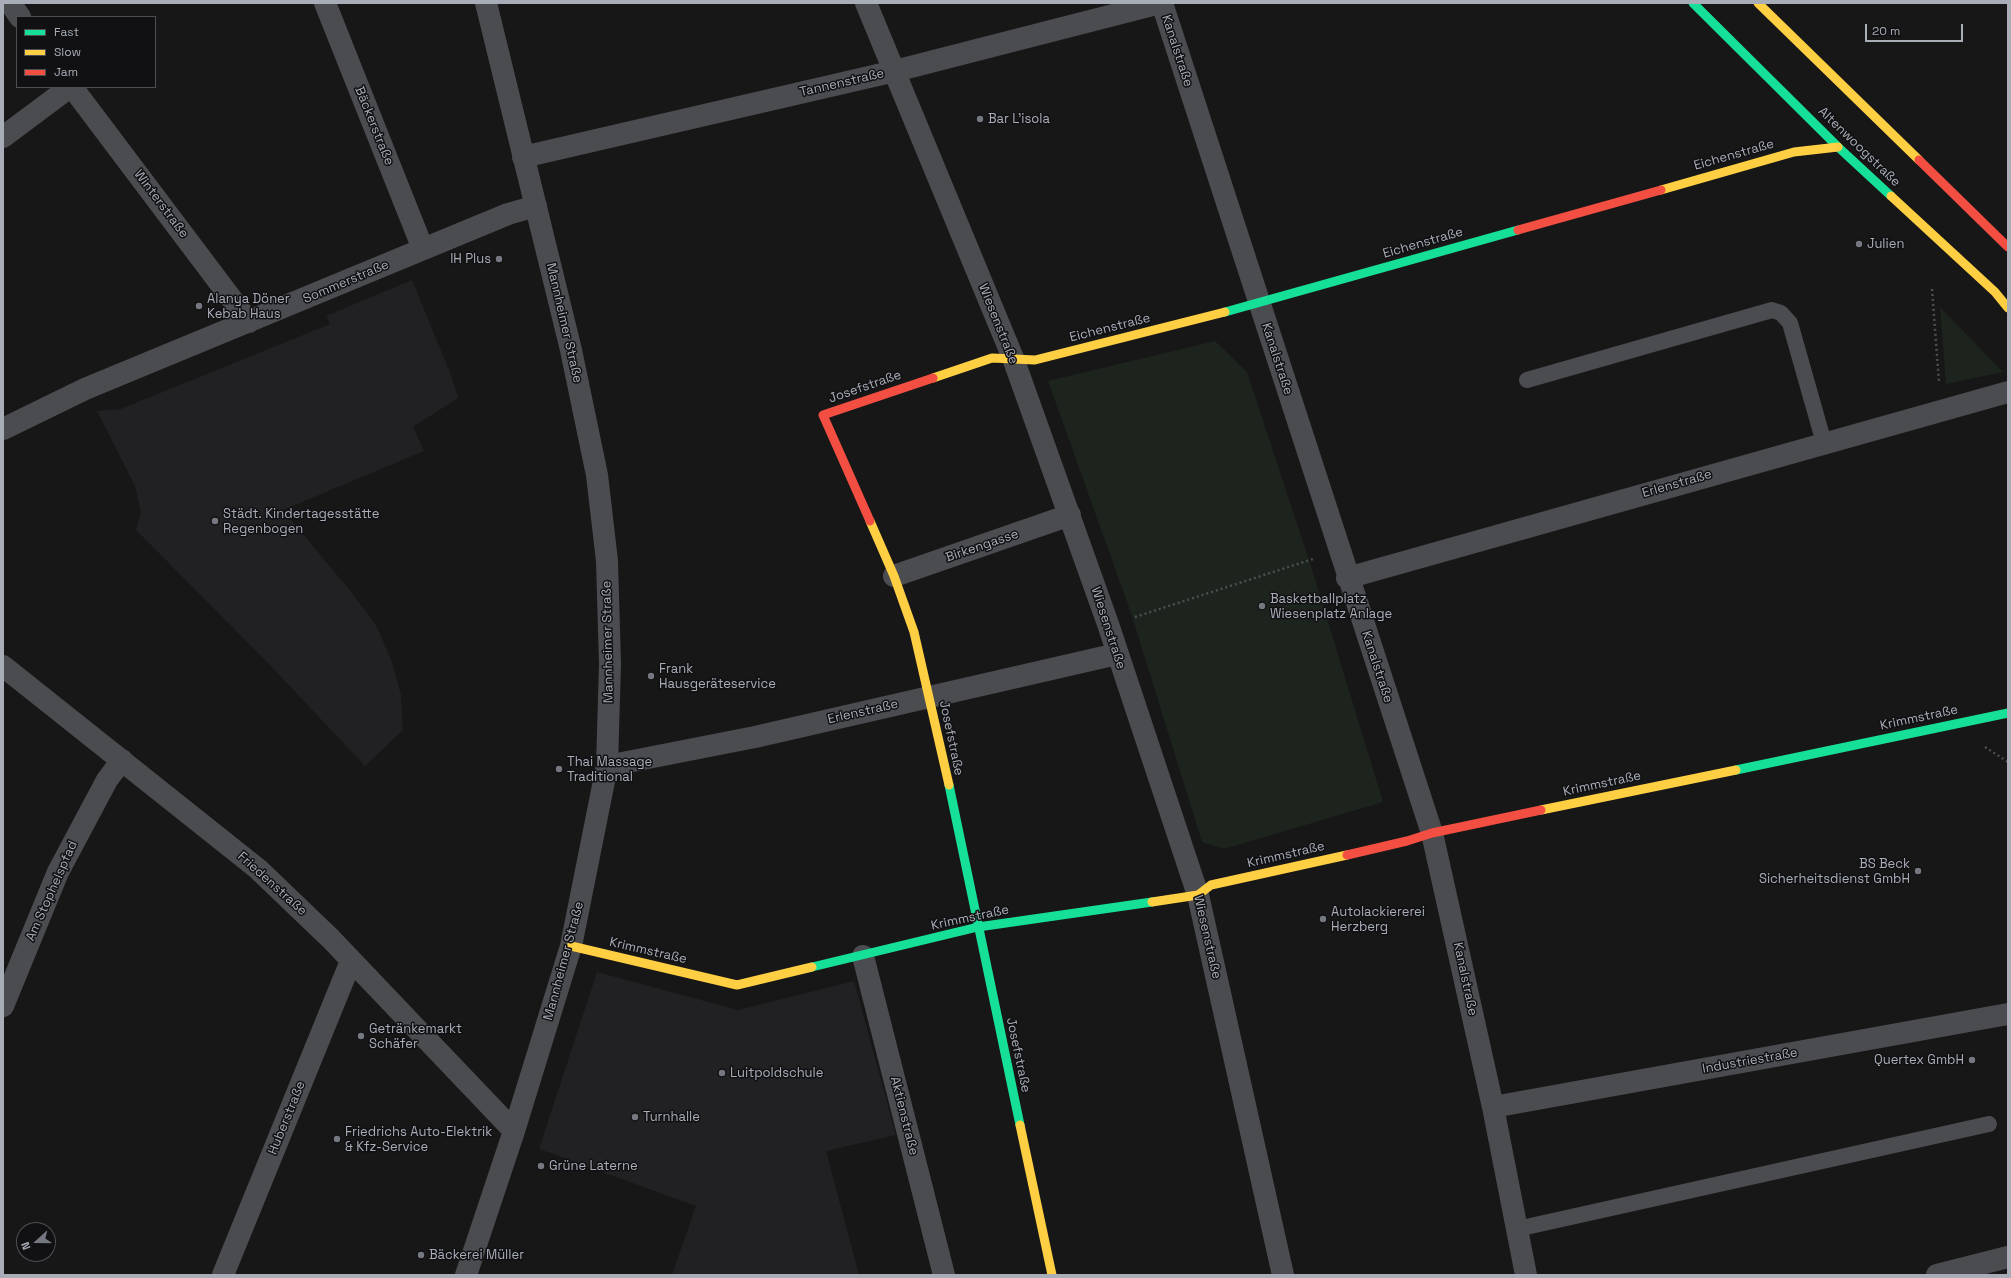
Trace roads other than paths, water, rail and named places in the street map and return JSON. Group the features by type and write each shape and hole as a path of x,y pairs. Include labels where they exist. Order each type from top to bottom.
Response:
{"street":[{"path":"10,3 19,16"},
{"name":"Bäckerstraße","path":"325,3 424,249"},
{"name":"Mannheimer Straße","path":"466,1275 514,1131 571,946 607,766 610,664 607,561 598,475 571,350 486,3"},
{"name":"Wiesenstraße","path":"866,3 1013,358 1070,515 1198,895 1283,1275"},
{"name":"Tannenstraße","path":"524,157 895,71 1161,3"},
{"name":"Kanalstraße","path":"1161,3 1260,303 1347,578 1432,833 1493,1106 1526,1275"},
{"name":"Altenwoogstraße","path":"1693,3 1838,147 1995,292 2008,308"},
{"path":"1758,3 2008,247"},
{"path":"3,137 70,88"},
{"name":"Winterstraße","path":"72,88 249,322"},
{"name":"Eichenstraße","path":"1013,358 1035,360 1260,303 1794,152 1838,147"},
{"name":"Sommerstraße","path":"3,429 85,389 508,214 536,206"},
{"name":"Josefstraße","path":"1013,358 992,358 823,415 894,576 914,632 930,697 1052,1275"},
{"name":"Erlenstraße","path":"1347,578 2008,392"},
{"name":"Birkengasse","path":"894,576 1070,515"},
{"name":"Erlenstraße","path":"607,766 755,736 1117,654"},
{"name":"Friedenstraße","path":"3,666 258,869 331,939 514,1131"},
{"name":"Krimmstraße","path":"571,946 737,985 863,956 978,927 1198,895 1211,885 1400,842 1432,833 2008,713"},
{"name":"Am Stophelspfad","path":"3,1006 58,872 107,780 122,760"},
{"name":"Aktienstraße","path":"863,956 944,1275"},
{"name":"Huberstraße","path":"223,1275 351,961"},
{"name":"Industriestraße","path":"1493,1106 2008,1014"},
{"path":"1937,1275 2008,1257"}],"lane":[{"path":"1527,380 1772,310 1781,313 1790,322 1824,443"},
{"path":"1517,1229 1989,1124"}],"place":[{"name":"Bar L'isola","path":"980,119"},
{"name":"Julien","path":"1859,244"},
{"name":"IH Plus","path":"499,259"},
{"name":"Alanya Döner Kebab Haus","path":"199,306"},
{"name":"Städt. Kindertagesstätte Regenbogen","path":"215,521"},
{"name":"Basketballplatz Wiesenplatz Anlage","path":"1262,606"},
{"name":"Frank Hausgeräteservice","path":"651,676"},
{"name":"Thai Massage Traditional","path":"559,769"},
{"name":"BS Beck Sicherheitsdienst GmbH","path":"1918,871"},
{"name":"Autolackiererei Herzberg","path":"1323,919"},
{"name":"Getränkemarkt Schäfer","path":"361,1036"},
{"name":"Quertex GmbH","path":"1972,1060"},
{"name":"Luitpoldschule","path":"722,1073"},
{"name":"Turnhalle","path":"635,1117"},
{"name":"Friedrichs Auto-Elektrik & Kfz-Service","path":"337,1139"},
{"name":"Grüne Laterne","path":"541,1166"},
{"name":"Bäckerei Müller","path":"421,1255"}]}
